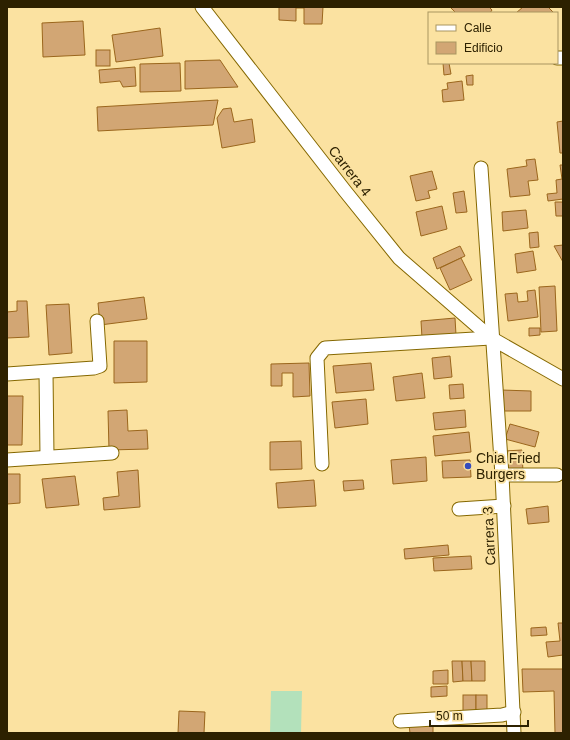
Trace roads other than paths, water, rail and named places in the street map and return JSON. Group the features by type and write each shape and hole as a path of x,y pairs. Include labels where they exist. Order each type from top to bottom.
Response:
{"street":[{"name":"Carrera 4","path":"202,7 344,191 399,258 491,338 563,379"},
{"name":"Carrera 3","path":"481,168 491,338 504,506 514,733"},
{"path":"7,374 97,367 100,363 97,321"},
{"path":"322,464 317,358 325,348 491,338"},
{"path":"46,372 47,457"},
{"path":"7,460 112,454"},
{"path":"502,475 557,475"},
{"path":"459,509 504,506"},
{"path":"400,721 502,716 514,712"}],"place":[{"name":"Chia Fried Burgers","path":"468,466"}]}
